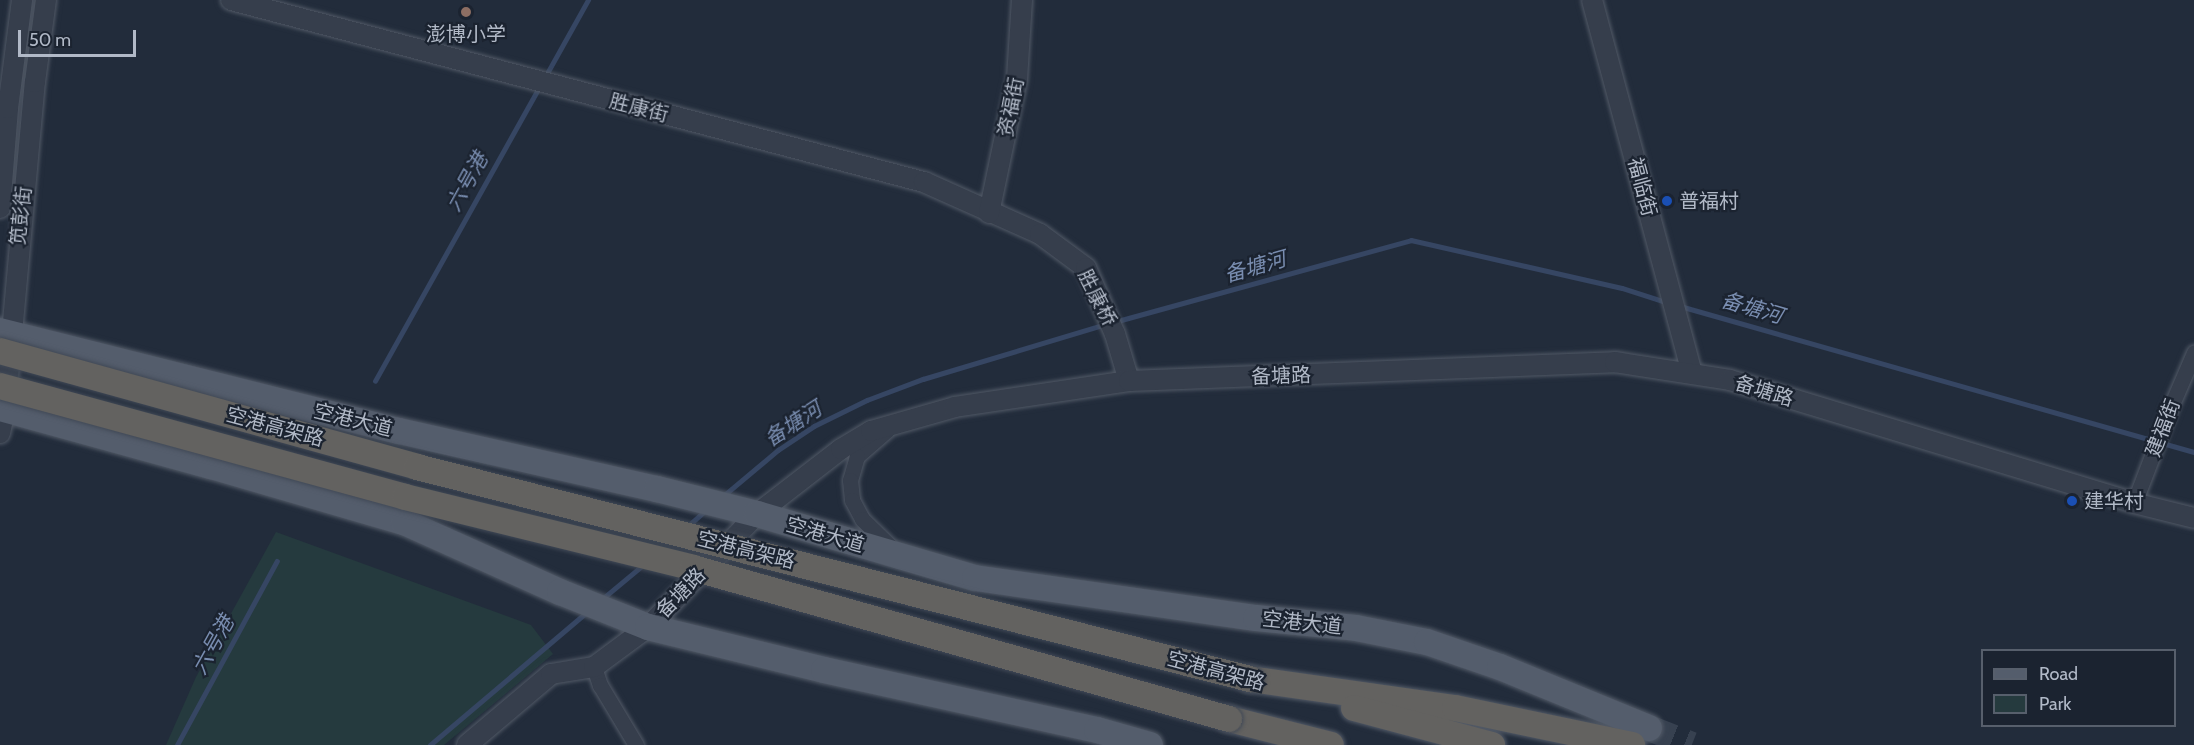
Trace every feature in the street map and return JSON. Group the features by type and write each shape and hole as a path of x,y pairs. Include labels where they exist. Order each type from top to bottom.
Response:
{"highway":[{"name":"空港高架路","path":"4,338 417,466 1250,679 1492,745"},
{"name":"空港高架路","path":"1,409 405,496 693,568 1229,719 1331,745"},
{"path":"1250,679 1640,736"},
{"path":"1229,719 1315,745"}],"main road":[{"name":"空港大道","path":"4,338 657,489 975,578 1256,618 1356,628 1426,642 1500,667 1640,736"},
{"path":"1,409 212,466 404,522 560,592 648,627 824,670 1096,730 1150,745"}],"street":[{"name":"笕彭街","path":"0,208 8,108 22,0"},
{"name":"笕彭街","path":"1,409 4,338 46,0"},
{"name":"胜康街","path":"231,0 924,182 1040,234"},
{"name":"资福街","path":"989,213 1017,79 1022,0"},
{"name":"福临街","path":"1592,0 1692,373"},
{"name":"胜康桥","path":"1040,234 1086,268 1115,334 1129,381"},
{"name":"建福街","path":"2134,503 2194,353"},
{"name":"备塘路","path":"467,745 551,674 594,667 648,627 745,512 871,431 955,407 1129,381 1615,362 1730,380 2134,503 2194,518"},
{"path":"900,422 878,436 857,456 850,480 852,500 862,519 903,557"},
{"path":"594,667 600,685 636,745"}],"green space":[{"path":"276,532 531,625 553,654 444,745 166,745 196,677"}],"waterway":[{"name":"六号港","path":"545,77 588,0"},
{"name":"六号港","path":"375,381 539,87"},
{"name":"备塘河","path":"1114,322 1411,240 1622,288 1666,302"},
{"name":"备塘河","path":"1680,306 2194,452"},
{"name":"备塘河","path":"722,497 778,450 814,426 867,400 923,379 1106,324"},
{"name":"备塘河","path":"688,526 706,510"},
{"name":"六号港","path":"177,745 277,561"},
{"name":"备塘河","path":"601,600 643,565"},
{"name":"备塘河","path":"430,745 588,611"}],"tunnel":[{"path":"1649,728 1692,745"}],"place":[{"name":"澎博小学","path":"466,12"},
{"name":"普福村","path":"1667,201"},
{"name":"建华村","path":"2072,501"}]}
